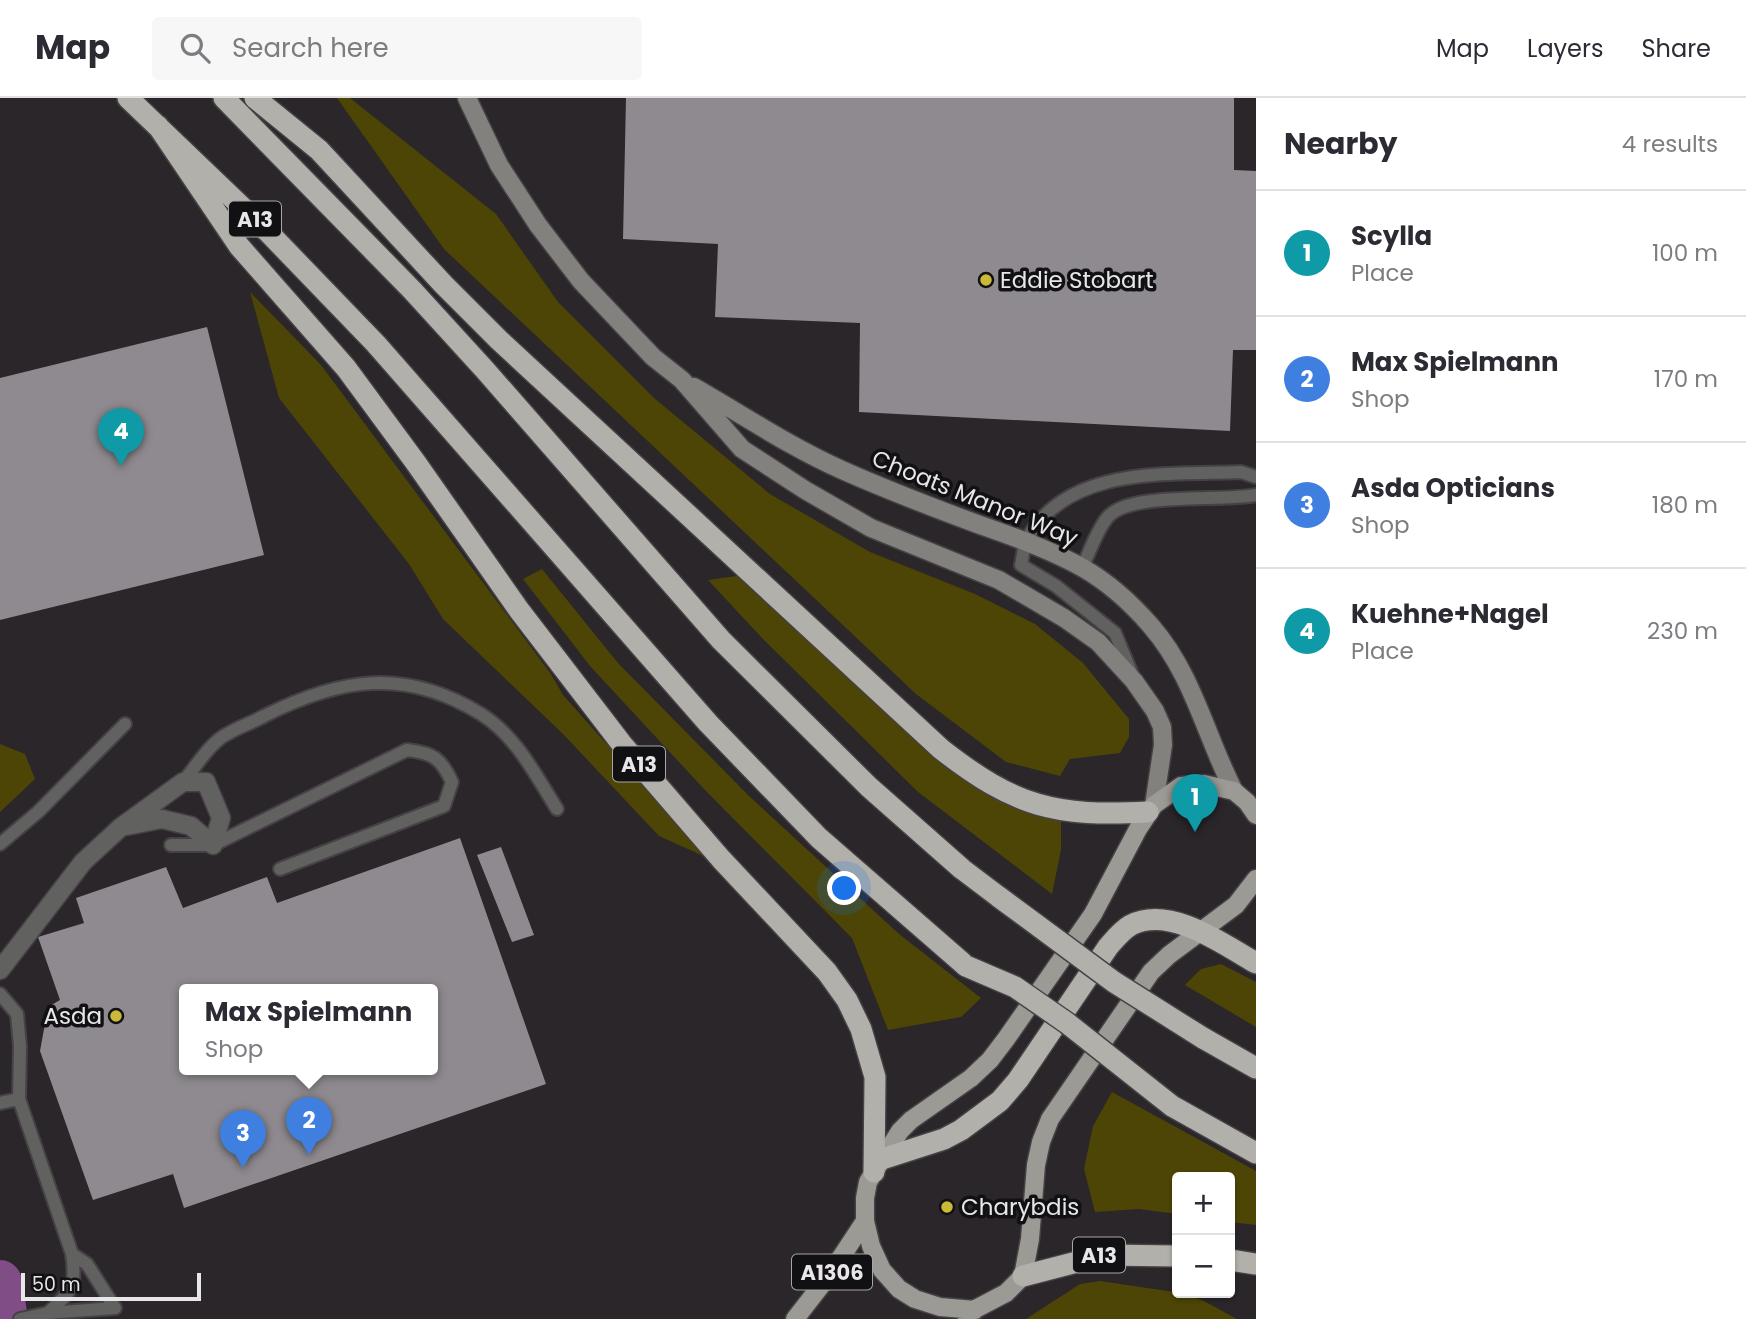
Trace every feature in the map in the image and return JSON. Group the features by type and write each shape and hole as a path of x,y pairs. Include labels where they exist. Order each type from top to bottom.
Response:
{"highway":[{"name":"A13","path":"128,98 268,232 376,345 708,723 819,838 966,966 1015,987 1067,1023 1172,1106 1256,1153"},
{"name":"A13","path":"224,98 412,290 721,640 869,787 962,869 1114,982 1256,1068"},
{"path":"255,98 319,150 444,285 499,340 941,749 970,772 1003,792 1053,810 1093,815 1151,808"},
{"name":"A13","path":"158,126 239,246 346,368 519,610 621,743 720,859 820,963 847,1000 861,1029 875,1077 878,1166"},
{"path":"878,1166 961,1130 1000,1101 1018,1080 1108,947 1133,924 1149,920 1183,923 1256,963"},
{"name":"A13","path":"1023,1276 1104,1255 1172,1256"},
{"path":"1235,1261 1256,1264"}],"main road":[{"path":"975,1310 940,1307 915,1299 899,1289 882,1270 864,1222 868,1182 900,1131 911,1120 971,1078 990,1060 1006,1039 1093,914 1151,808 1181,786 1205,784 1234,791 1247,802 1256,815"},
{"path":"956,1319 1006,1293 1023,1276 1030,1239 1036,1165 1050,1119 1151,972 1236,905 1256,879"},
{"name":"A1306","path":"795,1319 830,1274 864,1222"}],"street":[{"name":"Choats Manor Way","path":"467,98 499,165 538,225 582,281 653,357 682,380 839,469 1026,542 1082,568 1111,587 1152,628 1177,662 1234,791"},
{"name":"Choats Manor Way","path":"682,380 742,449 805,490 871,527 999,580 1065,618 1097,642 1134,681 1155,711 1162,727 1163,744 1151,808"},
{"path":"0,970 83,862 121,827 183,782 206,782 221,818 213,845 191,826 162,819 121,827"},
{"path":"1234,791 1256,795"}],"lane":[{"path":"1134,681 1115,633 1056,586 1021,565 1026,542 1045,513 1075,492 1127,477 1241,472 1256,477"},
{"path":"1082,568 1108,517 1124,506 1159,500 1240,498 1256,495"},
{"path":"183,782 218,740 290,703 348,685 385,681 430,690 482,715 519,747 556,808"},
{"path":"0,844 38,812 125,724"},
{"path":"171,845 213,845 407,750 424,752 443,763 452,782 444,806 280,869"},
{"path":"0,994 17,1014 20,1046 19,1099 72,1254 74,1271 71,1290 47,1313"},
{"path":"0,1103 19,1099"},
{"path":"20,1319 47,1313 115,1308 87,1264 72,1254"}],"shaded area":[{"path":"337,98 350,98 496,214 558,302 654,398 770,494 870,552 975,594 1035,624 1083,663 1129,719 1129,737 1120,753 1070,759 1060,776 1006,762 916,694 444,249"},
{"path":"250,292 321,365 551,674 563,695 708,858 659,836 564,735 443,619 409,564 279,398"},
{"path":"542,569 618,663 748,795 899,934 981,998 961,1017 888,1030 852,938 704,789 590,666 523,579"},
{"path":"744,575 954,767 1061,814 1061,850 1052,894 918,792 763,639 708,580"},
{"path":"0,744 25,754 35,779 0,812"},
{"path":"1221,964 1256,982 1256,1027 1185,985 1201,969"},
{"path":"1112,1092 1256,1171 1256,1225 1235,1223 1235,1172 1172,1172 1172,1213 1139,1209 1095,1212 1084,1169 1093,1126"},
{"path":"1100,1281 1172,1292 1172,1298 1195,1298 1237,1319 1026,1319 1080,1284"}],"building":[{"name":"Eddie Stobart","path":"626,98 1234,98 1234,170 1256,171 1256,350 1233,350 1230,431 859,412 860,323 715,317 718,244 623,239"},
{"path":"207,327 264,555 0,620 0,378"},
{"name":"Asda","path":"460,838 546,1084 184,1208 173,1174 93,1200 40,1051 48,1007 60,1000 38,937 84,923 76,898 166,867 183,908 267,877 277,903"},
{"path":"501,847 534,935 512,942 477,855"}],"waterway":[{"path":"0,1282 6,1319"}],"place":[{"name":"Eddie Stobart","path":"986,280"},
{"name":"Kuehne+Nagel","path":"121,466"},
{"name":"Scylla","path":"1195,832"},
{"name":"Asda","path":"116,1016"},
{"name":"Max Spielmann","path":"309,1155"},
{"name":"Asda Opticians","path":"243,1168"},
{"name":"Charybdis","path":"947,1207"}]}
